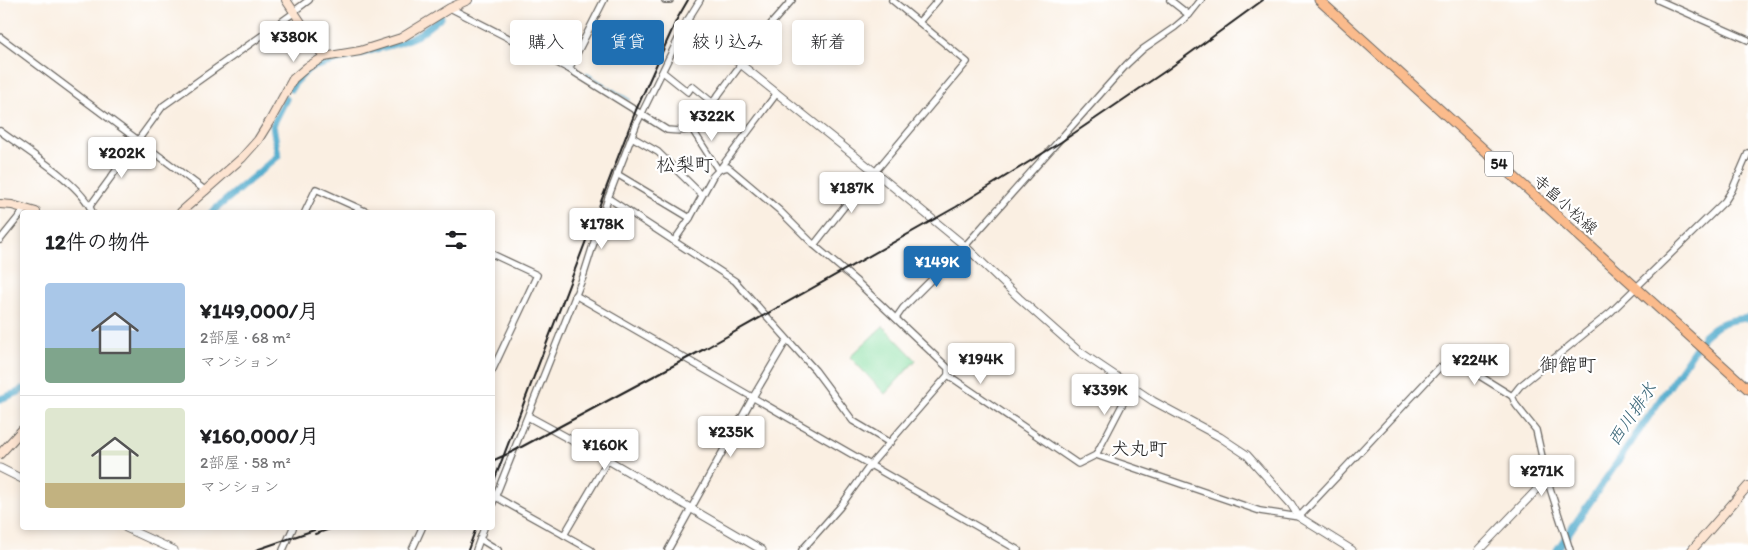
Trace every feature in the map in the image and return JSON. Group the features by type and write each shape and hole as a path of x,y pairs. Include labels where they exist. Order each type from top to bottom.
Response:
{"main road":[{"path":"286,0 324,57"},
{"path":"187,210 242,158 258,140 293,79 306,67 324,57 360,51 401,38 450,8 468,0"},
{"name":"寺畠小松線","path":"1319,0 1748,389"},
{"path":"0,204 29,210"},
{"path":"0,454 20,432"},
{"path":"1692,550 1748,486"}],"street":[{"path":"90,206 163,106 309,0"},
{"path":"569,68 604,0"},
{"path":"665,0 670,0"},
{"path":"688,20 700,0"},
{"path":"776,20 792,0"},
{"path":"814,244 966,62 892,0"},
{"path":"919,22 938,0"},
{"path":"1170,0 1189,15"},
{"path":"896,318 903,308 965,246 1127,64 1143,49 1189,15 1201,0"},
{"path":"1658,0 1748,40"},
{"path":"450,8 569,68 667,130 677,132 692,129 740,65"},
{"path":"0,37 206,191"},
{"path":"591,550 496,497 583,277 608,198 632,137 674,49"},
{"path":"742,65 965,246 1019,298 1080,352 1153,400 1220,437 1248,455 1291,504 1299,518"},
{"path":"663,72 688,92 692,86 713,103"},
{"path":"674,241 690,218 713,176 777,93"},
{"path":"692,129 717,168 720,169"},
{"path":"0,132 62,177 90,206 91,210"},
{"path":"632,137 658,152 702,195"},
{"path":"1512,396 1520,386 1611,312 1725,200 1732,190 1748,153"},
{"path":"720,169 728,167 779,210 948,368 948,376 871,464 840,507 802,550"},
{"path":"618,174 690,218"},
{"path":"306,210 316,189 363,210"},
{"path":"608,198 735,281 815,370 853,421 890,443"},
{"path":"0,240 20,215"},
{"path":"495,255 537,275 495,365"},
{"path":"575,296 1018,550"},
{"path":"668,550 785,342"},
{"path":"1299,518 1439,368 1452,362 1462,365 1512,396 1516,405 1536,430 1547,479 1570,550"},
{"path":"948,376 1078,464 1096,455 1132,386"},
{"path":"529,417 608,460 762,550"},
{"path":"1096,455 1260,511 1299,518 1352,550"},
{"path":"564,535 608,460"},
{"path":"0,468 20,477"},
{"path":"1480,550 1547,479"},
{"path":"130,530 174,550"},
{"path":"283,550 292,530"},
{"path":"412,550 421,530"},
{"path":"476,550 483,530"},
{"path":"480,539 498,550"}],"green space":[{"path":"883,326 916,360 885,394 850,357"}],"waterway":[{"path":"291,89 309,68 399,43 418,35 441,17"},
{"path":"586,73 630,100"},
{"path":"214,210 278,156 273,125 286,99"},
{"name":"西川排水","path":"1557,550 1704,336 1724,322 1748,318"},
{"path":"0,399 20,391"}],"railway":[{"path":"495,478 636,110 677,19 688,0"},
{"path":"495,460 708,347 956,207 1061,142 1167,70 1263,0"},
{"path":"256,550 314,530"},
{"path":"315,534 327,530"},
{"path":"468,550 475,530"}],"district":[{"name":"松梨町","path":"685,164"},
{"name":"御館町","path":"1568,364"},
{"name":"犬丸町","path":"1139,448"}]}
